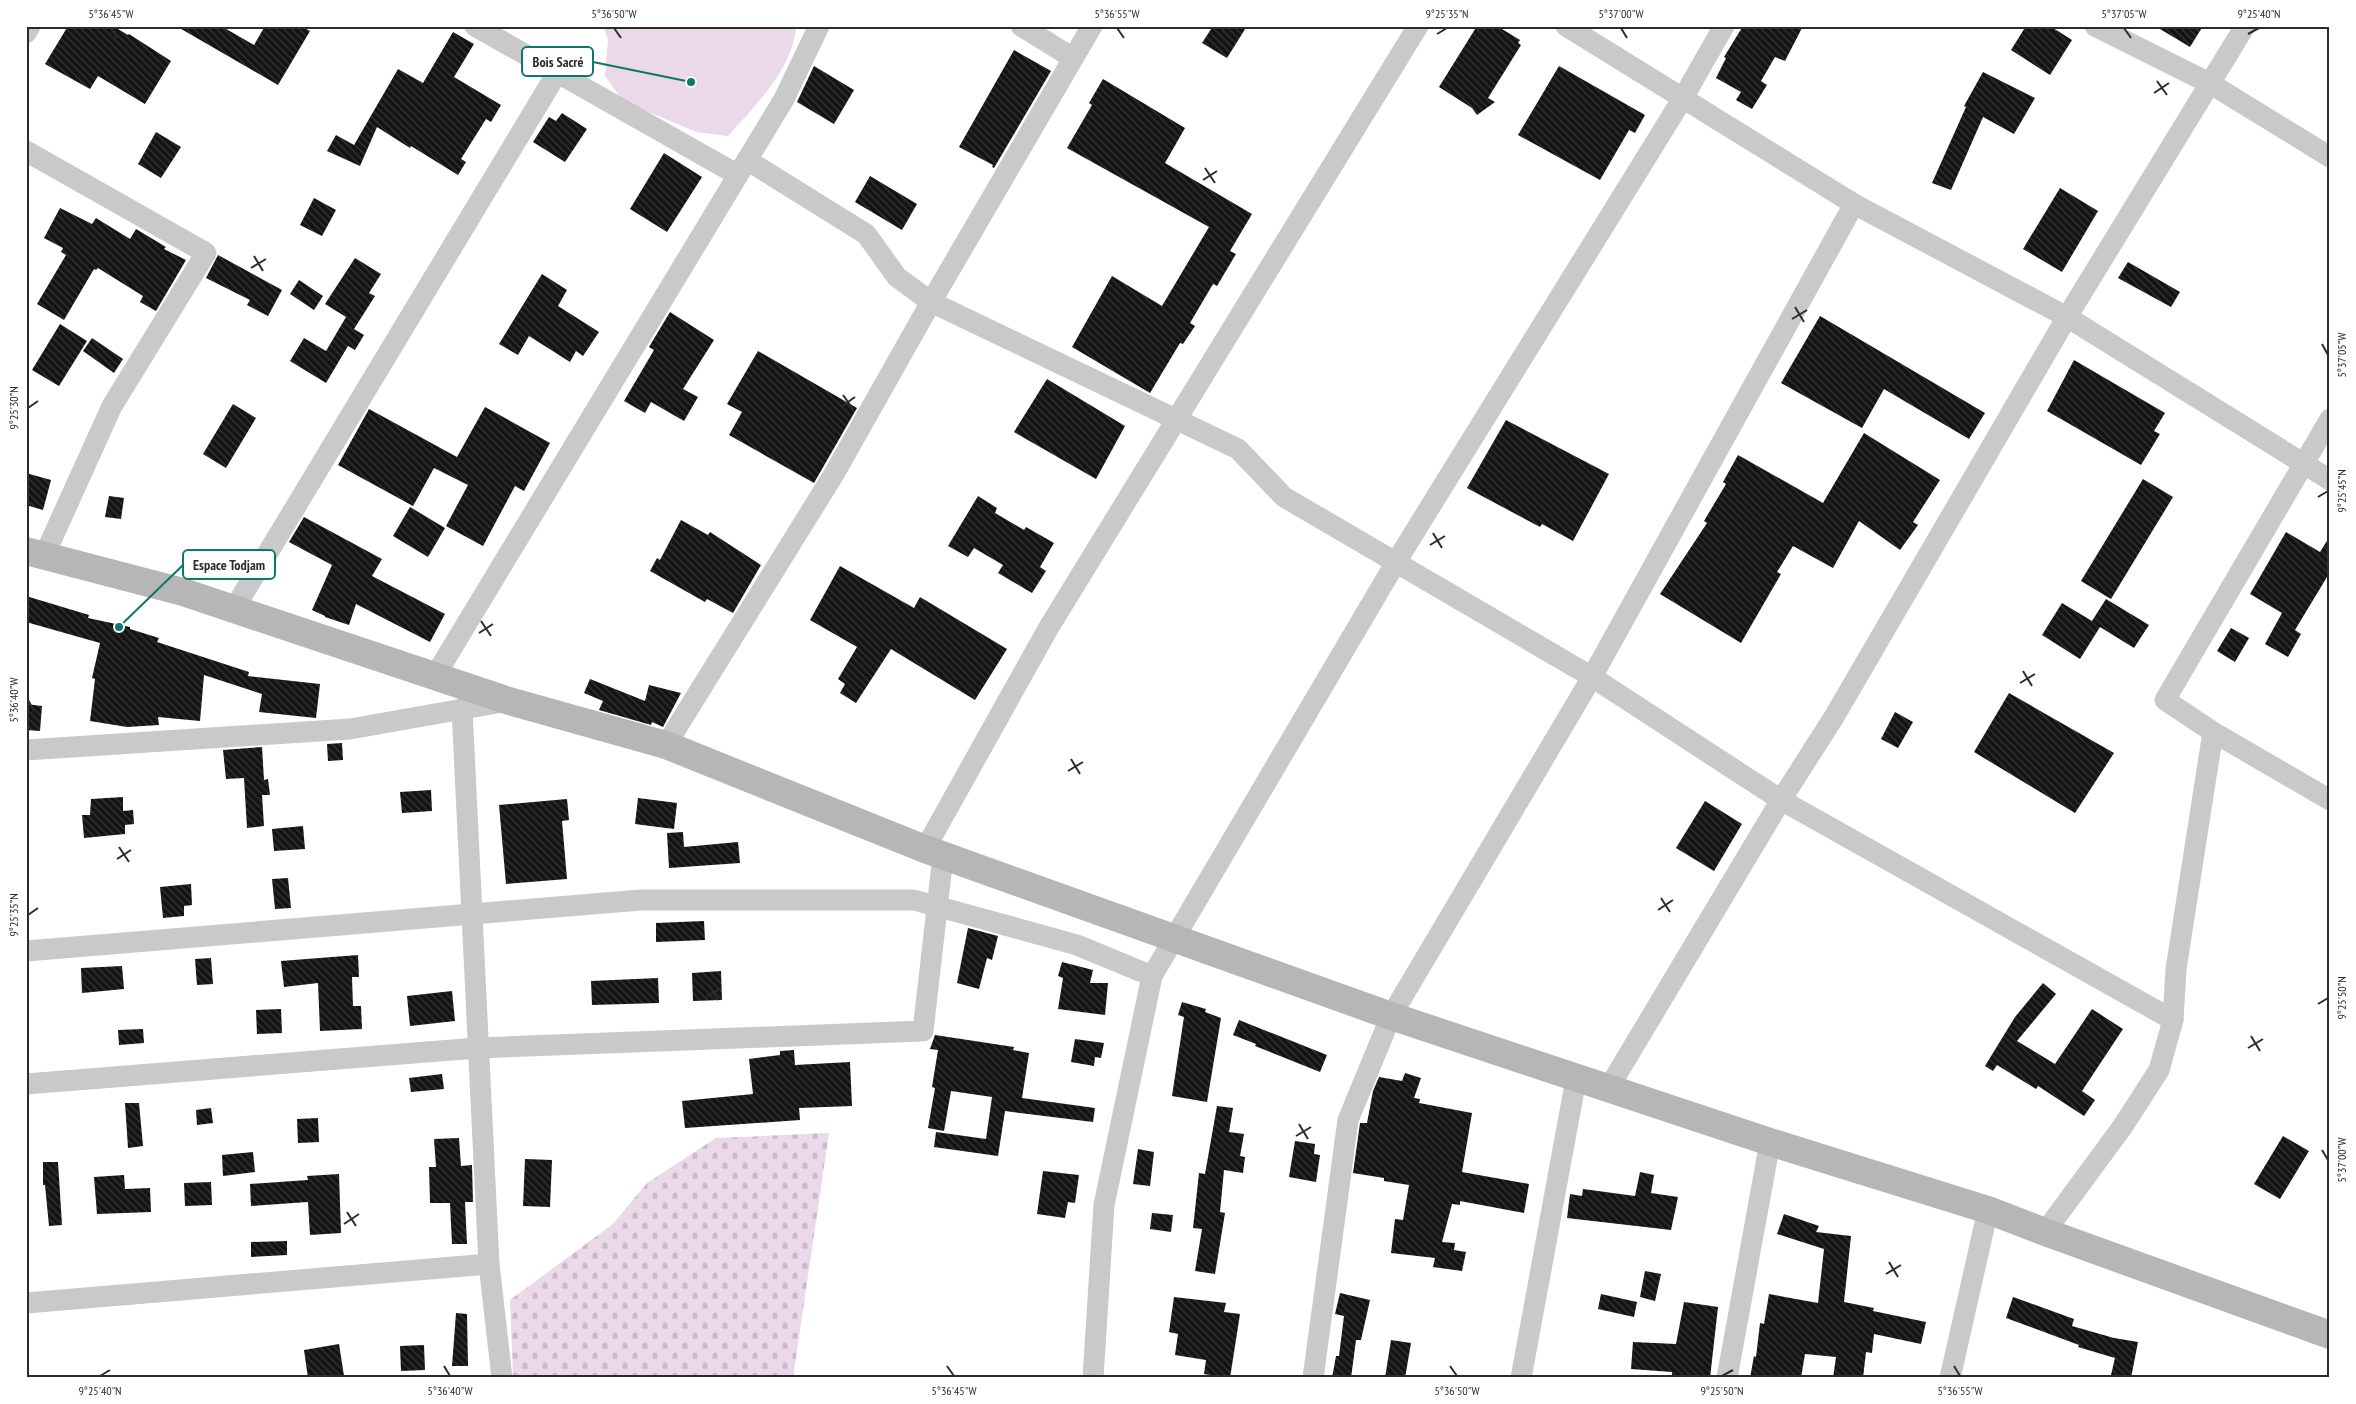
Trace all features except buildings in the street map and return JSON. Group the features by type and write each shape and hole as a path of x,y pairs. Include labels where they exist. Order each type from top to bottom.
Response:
{"main road":[{"path":"36,552 183,592 509,701 666,745 934,852 1391,1016 1770,1142 1988,1210 2330,1335"}],"street":[{"path":"26,33 30,26"},
{"path":"475,26 557,73 743,168 866,234 897,277 931,302 1238,449 1284,497 1592,677 1781,800 2173,1020"},
{"path":"435,676 784,99 819,26"},
{"path":"1021,26 1073,58"},
{"path":"666,745 834,474 931,302 1092,26"},
{"path":"26,1084 478,1048 923,1031 937,906 934,852 1050,627 1175,419 1418,26"},
{"path":"1566,26 1854,204 2067,317 2330,480"},
{"path":"1093,1378 1104,1205 1152,976 1396,562 1683,98 1724,26"},
{"path":"2095,26 2211,84 2330,158"},
{"path":"1608,1089 1781,800 1834,716 2067,317 2245,26"},
{"path":"234,609 557,73"},
{"path":"26,151 206,253 112,406 36,552"},
{"path":"1313,1378 1348,1120 1391,1016 1592,677 1854,204"},
{"path":"2330,418 2165,700 2213,732 2330,800"},
{"path":"26,750 350,729 509,701"},
{"path":"462,709 489,1264 502,1378"},
{"path":"2045,1232 2123,1126 2159,1070 2173,1020 2176,969 2213,732"},
{"path":"26,951 473,916 641,900 914,900 1077,945 1152,976"},
{"path":"1521,1378 1576,1078"},
{"path":"1727,1378 1770,1142"},
{"path":"1950,1378 1988,1210"},
{"path":"26,1303 489,1264"}],"green space":[{"path":"603,26 796,26 788,57 780,72 761,99 728,136 696,132 623,101 605,76 608,39"},
{"path":"829,1133 793,1378 513,1378 510,1300 613,1224 647,1183 716,1138"}],"place":[{"name":"Bois Sacré","path":"691,82"},
{"name":"Espace Todjam","path":"119,627"}]}
